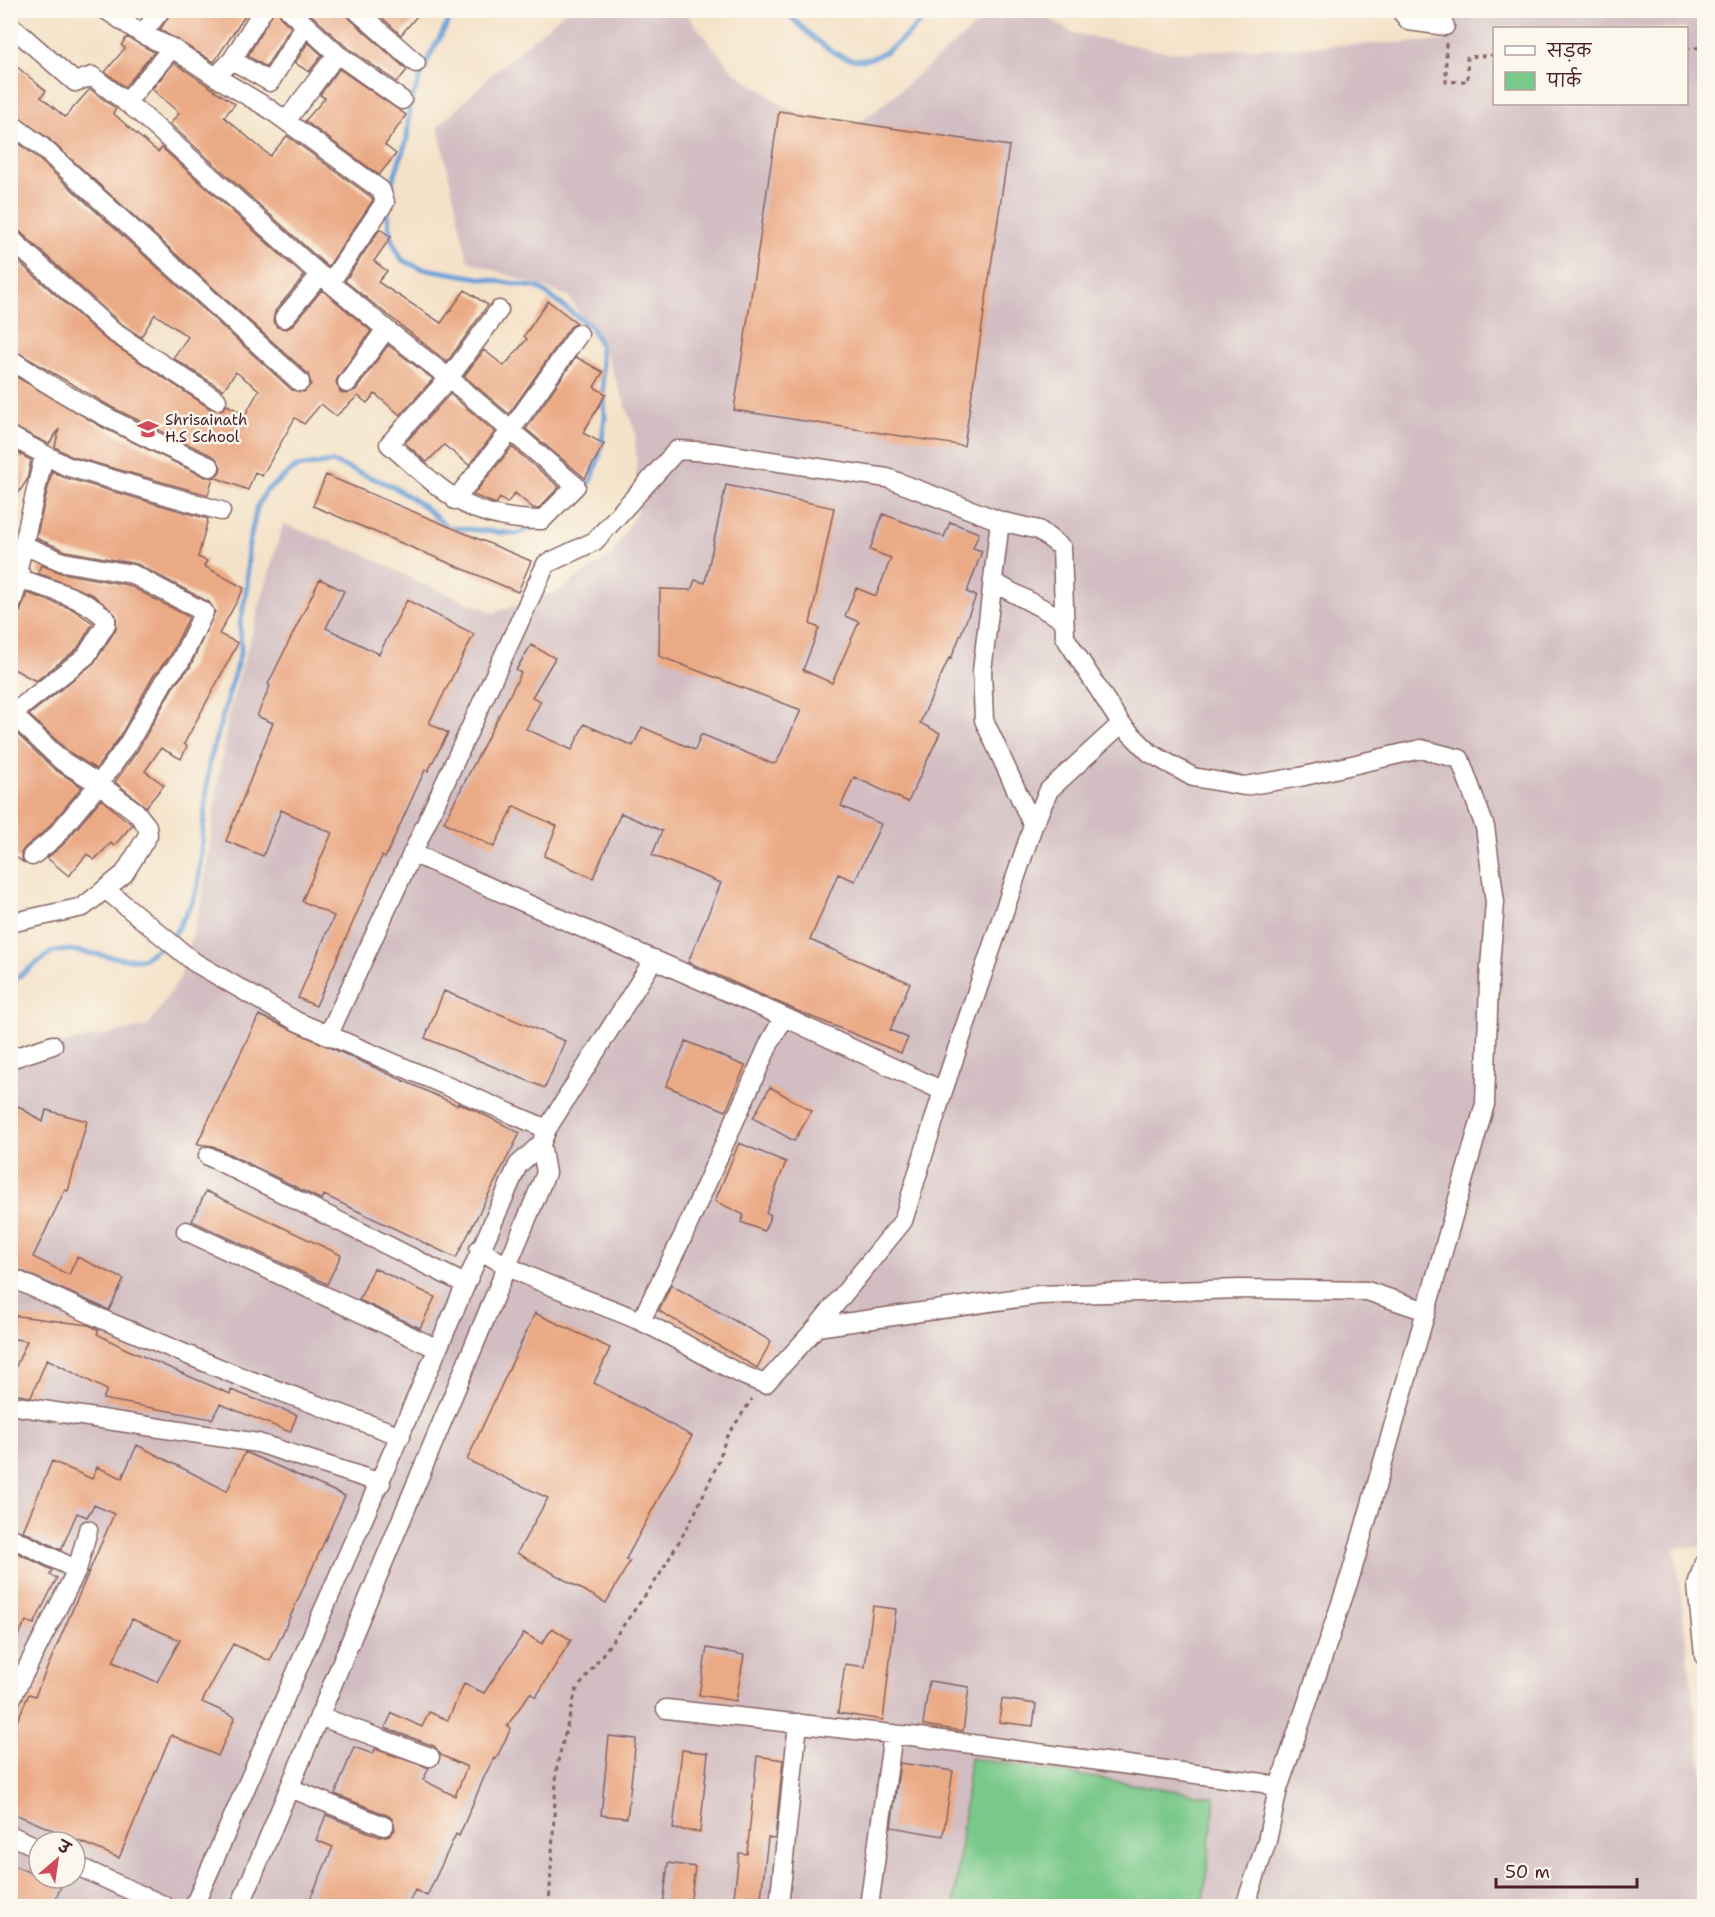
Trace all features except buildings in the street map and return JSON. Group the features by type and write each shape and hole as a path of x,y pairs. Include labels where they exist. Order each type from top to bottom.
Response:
{"street":[{"path":"106,10 142,34 172,48 286,121 381,190 385,202 325,279 284,318"},
{"path":"142,34 161,10"},
{"path":"216,77 231,60 263,10"},
{"path":"289,10 304,27 337,54 402,100"},
{"path":"356,10 416,63"},
{"path":"1400,10 1409,21 1445,26"},
{"path":"10,25 75,82 92,76 126,103 325,279 449,378 576,486 542,520 510,520 470,508 455,500 389,444 449,378 499,310"},
{"path":"231,60 270,82 304,27"},
{"path":"126,103 172,48"},
{"path":"286,121 337,54"},
{"path":"10,123 41,146 300,382"},
{"path":"10,238 112,331 217,400"},
{"path":"347,383 386,329"},
{"path":"455,500 511,430 579,334"},
{"path":"10,359 51,387 117,424 210,467"},
{"path":"10,436 66,466 222,511"},
{"path":"328,1036 546,564 595,541 677,450 711,452 887,478 1000,521 1039,530 1062,548 1065,637 1121,724 1150,753 1193,777 1244,786 1300,777 1421,749 1460,759 1485,827 1495,902 1489,980 1485,1104 1352,1571 1278,1789 1267,1841 1245,1906"},
{"path":"12,602 16,574 44,455"},
{"path":"1000,521 982,671 984,720 1033,826"},
{"path":"23,544 63,562 132,574 204,612 180,662 164,681 128,744 99,784 54,838 32,856"},
{"path":"10,922 84,907 111,893 148,835 147,826 136,812 99,784 62,761 11,713 86,656 106,624 106,619 91,608 16,574"},
{"path":"993,582 1064,620"},
{"path":"479,1249 507,1268 640,1321 741,1376 765,1384 817,1327 903,1221 943,1091 1033,826 1049,790 1121,724"},
{"path":"412,853 784,1017 943,1091"},
{"path":"111,893 194,962 328,1036 544,1137"},
{"path":"194,1906 381,1482 479,1249 518,1165 544,1137 654,959"},
{"path":"640,1321 698,1205 770,1042 784,1017"},
{"path":"10,1059 53,1045"},
{"path":"240,1906 546,1173 544,1137"},
{"path":"208,1156 465,1284"},
{"path":"186,1232 438,1349"},
{"path":"10,1277 104,1320 236,1375 400,1436"},
{"path":"817,1327 1039,1295 1240,1289 1367,1292 1426,1311"},
{"path":"10,1406 258,1443 381,1482"},
{"path":"11,1700 77,1570 88,1530"},
{"path":"10,1537 77,1570"},
{"path":"1704,1562 1697,1585 1704,1656"},
{"path":"666,1709 893,1734 1263,1783 1278,1789"},
{"path":"319,1716 430,1757"},
{"path":"779,1906 798,1723"},
{"path":"869,1906 893,1734"},
{"path":"290,1788 384,1826"},
{"path":"10,1835 27,1843"},
{"path":"87,1870 165,1906"}],"path":[{"path":"1445,26 1446,82 1468,81 1467,57 1493,54"},
{"path":"1688,49 1704,47"},
{"path":"549,1906 557,1765 576,1691 659,1576 692,1519 717,1465 726,1438 745,1407 765,1384"}],"shaded area":[{"path":"566,11 684,11 733,71 789,109 850,129 878,109 993,11 1036,11 1073,33 1168,52 1444,41 1460,11 1704,11 1704,1545 1675,1548 1704,1786 1704,1906 11,1906 11,1054 148,1026 180,978 201,905 228,716 283,524 364,554 416,581 494,613 557,592 612,555 638,509 635,431 606,354 568,296 468,261 438,127 488,78"}],"green space":[{"path":"970,1758 1215,1797 1203,1906 954,1906"}],"waterway":[{"path":"388,194 407,139 410,103 430,55 455,10"},
{"path":"784,10 825,47 842,56 858,60 874,57 891,48 932,10"},
{"path":"387,208 391,238 402,260 420,268 539,288 591,327 600,344 602,365 605,417 600,455 591,481 566,510 559,514"},
{"path":"172,938 193,901 198,885 209,764 241,650 240,625 247,587 248,549 257,507 266,491 296,467 333,462 392,486 422,505 447,527 516,534 538,526"},
{"path":"10,983 52,952 70,950 125,959 143,959 164,944"}],"place":[{"name":"Shrisainath H.S School","path":"148,429"}]}
